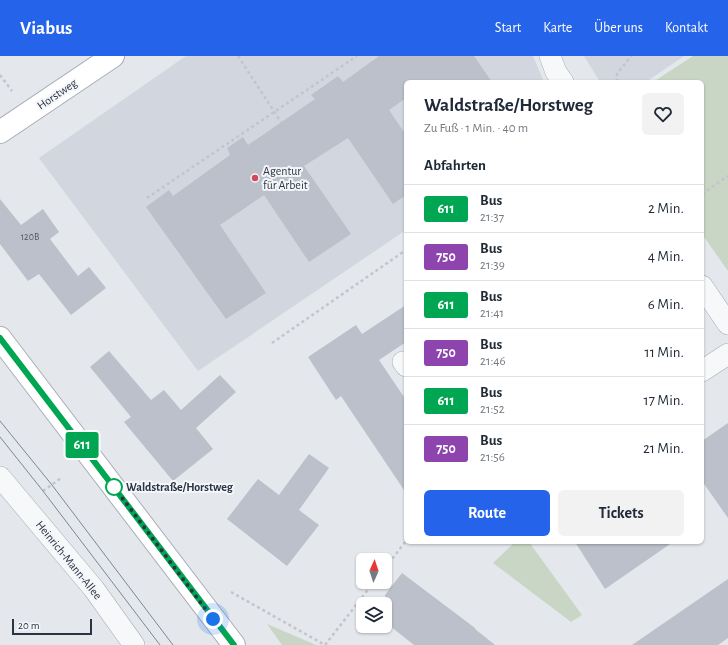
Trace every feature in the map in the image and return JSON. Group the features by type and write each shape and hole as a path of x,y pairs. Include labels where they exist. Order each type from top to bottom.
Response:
{"main road":[{"name":"Horstweg","path":"0,132 113,56"},
{"path":"0,338 234,645"}],"street":[{"path":"550,56 556,72 562,80"},
{"path":"704,289 728,324"},
{"path":"704,370 728,354"},
{"name":"Heinrich-Mann-Allee","path":"0,477 94,589 134,645"}],"path":[{"path":"238,56 281,122"},
{"path":"147,198 357,56"},
{"path":"616,80 618,74 631,56"},
{"path":"0,75 12,91"},
{"path":"704,193 728,176"},
{"path":"272,343 404,251"},
{"path":"392,559 404,544"},
{"path":"231,592 325,645 369,589"}],"shaded area":[{"path":"186,56 533,56 543,80 404,80 404,231 198,371 39,158"},
{"path":"584,56 684,56 649,80 599,80"}],"green space":[{"path":"693,56 728,56 728,271 704,237 704,80 656,80"},
{"path":"513,544 530,544 582,615 571,622 493,563"},
{"path":"267,624 316,645 282,645"}],"building":[{"name":"Agentur für Arbeit","path":"379,56 474,56 491,80 404,80 404,99 389,110 404,132 404,196 393,204 348,138 304,166 351,234 309,262 264,195 220,225 266,293 226,319 146,207 169,190 173,196 230,155 227,148 243,137 248,145 315,99 311,95 338,76 343,82"},
{"path":"0,199 21,225 43,209 59,232 50,239 78,276 89,267 106,288 71,315 39,274 28,281 0,244"},
{"path":"404,306 404,343 379,360 404,397 404,490 341,396 336,400 308,357 356,325 362,334"},
{"path":"109,351 151,400 164,390 181,410 220,375 236,392 196,428 213,449 173,481 124,422 131,417 90,367"},
{"path":"728,423 728,518 704,484 704,440"},
{"path":"309,454 329,468 299,510 319,525 287,566 227,519 258,479 279,495"},
{"path":"576,544 670,544 605,589"},
{"path":"402,573 495,645 414,645 392,628 392,597 385,597 385,595 390,589 392,589 392,586"},
{"path":"728,579 728,638 718,645 632,645"}],"tram line":[{"path":"0,421 52,485 173,645"},
{"path":"0,437 160,645"}],"bus line":[{"name":"611","path":"0,338 234,645"}],"place":[{"name":"Agentur für Arbeit","path":"255,178"},
{"name":"Waldstraße/Horstweg","path":"114,487"}],"route":[{"path":"114,487 213,619"}]}
